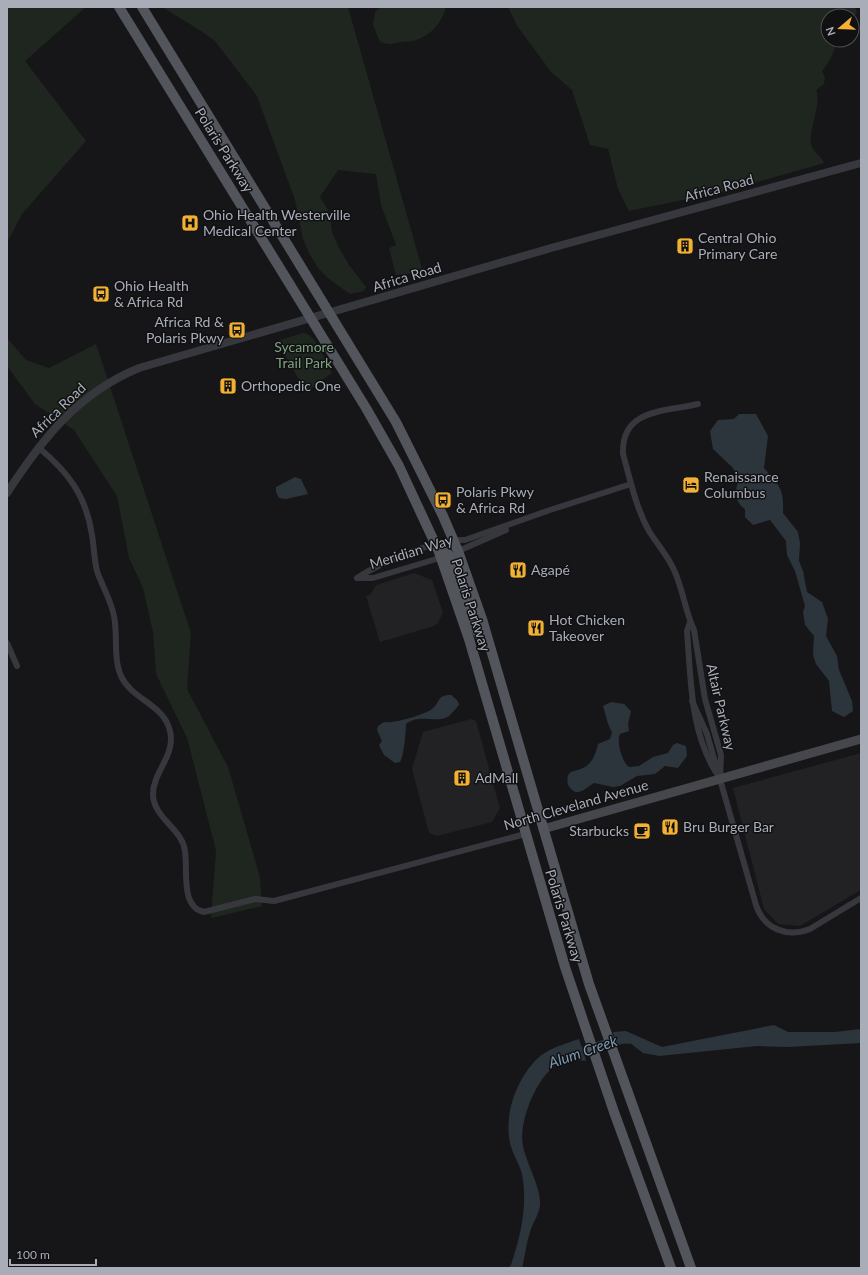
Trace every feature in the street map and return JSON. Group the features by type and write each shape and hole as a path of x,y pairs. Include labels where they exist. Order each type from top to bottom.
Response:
{"main road":[{"name":"Polaris Parkway","path":"119,7 366,408 399,466 436,545"},
{"name":"Polaris Parkway","path":"142,7 330,313 414,456 453,539 449,554 469,639 525,834 585,1028 671,1268"},
{"path":"436,545 449,554"},
{"name":"Polaris Parkway","path":"449,554 475,626 479,634 490,647 589,984 691,1268"},
{"name":"North Cleveland Avenue","path":"525,834 861,739"}],"street":[{"name":"Africa Road","path":"7,493 38,447 78,404 105,384 123,374 551,248 861,163"},
{"name":"Altair Parkway","path":"698,404 651,412 638,418 632,424 622,448 631,484 649,531 673,568 679,582 690,622 694,630 705,699 721,755 720,779"},
{"name":"North Cleveland Avenue","path":"38,447 69,475 88,516 97,570 114,615 120,674 125,684 134,694 157,709 169,724 171,743 153,793 154,802 160,814 180,837 185,849 188,890 192,906 197,910 204,912 255,899 274,901 525,834"},
{"name":"Meridian Way","path":"521,521 500,533 449,554 373,578 357,578 370,569 453,539 465,540 521,521 631,484"},
{"name":"Altair Parkway","path":"690,622 687,631 692,701 708,760 720,779"},
{"path":"7,643 17,666"},
{"path":"720,779 758,910 766,922 780,932 802,932 810,930 861,898"}],"shaded area":[{"path":"414,573 432,580 443,613 437,624 431,627 380,642 366,596 371,594 376,585"},
{"path":"471,719 476,721 500,808 492,822 437,836 429,833 412,769 423,732"},
{"path":"861,753 861,890 800,926 778,924 764,909 733,788"}],"green space":[{"path":"7,7 86,7 25,61 86,141 22,214 7,243"},
{"path":"162,7 348,7 423,272 396,275 389,248 396,245 381,205 376,174 338,170 320,197 330,213 332,232 338,246 349,265 366,287 364,291 350,294 329,279 318,268 303,239 295,200 257,96 215,41"},
{"path":"381,7 446,7 438,24 430,33 413,41 386,44 380,42 373,25 375,12"},
{"path":"508,7 855,8 820,8 820,48 835,48 830,60 822,71 825,78 824,84 816,90 817,108 811,137 813,149 824,163 722,192 629,211 618,189 608,149 590,145 572,90 551,72 518,27"},
{"name":"Sycamore Trail Park","path":"303,333 308,334 316,343 332,373 306,392 277,341"},
{"path":"7,338 26,360 49,368 96,344 191,633 187,689 228,767 260,877 262,906 211,918 216,850 187,738 156,674 153,632 143,588 129,558 117,496 74,430 35,404 7,366"}],"water":[{"path":"739,414 756,414 768,436 764,468 780,488 783,498 783,513 798,532 800,543 799,561 803,571 807,592 822,602 828,619 826,636 837,656 839,670 852,701 853,711 844,717 832,711 829,681 816,664 813,655 814,636 805,625 803,612 805,606 795,571 787,555 786,541 770,520 753,525 745,517 745,509 738,502 736,495 739,479 733,468 713,449 710,431 718,420 734,419"},
{"path":"295,477 301,479 308,494 286,499 279,498 276,492 276,487"},
{"path":"451,695 459,704 451,714 441,719 417,719 406,724 404,749 400,762 395,763 384,755 379,745 382,741 377,730 378,726 384,722 401,720 422,714 432,709 443,696"},
{"path":"611,702 624,704 631,711 628,724 629,731 620,734 619,737 619,746 622,756 629,767 639,766 653,757 668,753 673,745 677,743 686,746 687,756 678,768 665,766 655,774 637,776 620,786 613,787 594,783 581,792 574,791 568,785 567,780 569,773 588,765 594,757 598,744 610,739 612,732 603,706"},
{"path":"774,1025 788,1032 835,1032 861,1029 861,1043 788,1047 757,1046 659,1056 643,1053 630,1043 617,1044 613,1032 626,1031 662,1047"},
{"path":"579,1039 586,1061 565,1061 559,1063 551,1069 537,1088 526,1112 522,1136 523,1146 538,1190 540,1207 531,1229 522,1268 508,1268 511,1265 520,1234 524,1202 522,1175 510,1143 509,1121 513,1098 523,1077 541,1055 551,1049"}],"waterway":[{"name":"Alum Creek","path":"571,1056 624,1038 628,1039"}],"place":[{"name":"Ohio Health Westerville Medical Center","path":"190,223"},
{"name":"Central Ohio Primary Care","path":"685,246"},
{"name":"Ohio Health & Africa Rd","path":"101,294"},
{"name":"Africa Rd & Polaris Pkwy","path":"237,330"},
{"name":"Orthopedic One","path":"228,386"},
{"name":"Renaissance Columbus","path":"691,485"},
{"name":"Polaris Pkwy & Africa Rd","path":"443,500"},
{"name":"Agapé","path":"518,570"},
{"name":"Hot Chicken Takeover","path":"536,628"},
{"name":"AdMall","path":"462,778"},
{"name":"Bru Burger Bar","path":"670,827"},
{"name":"Starbucks","path":"642,831"}]}
